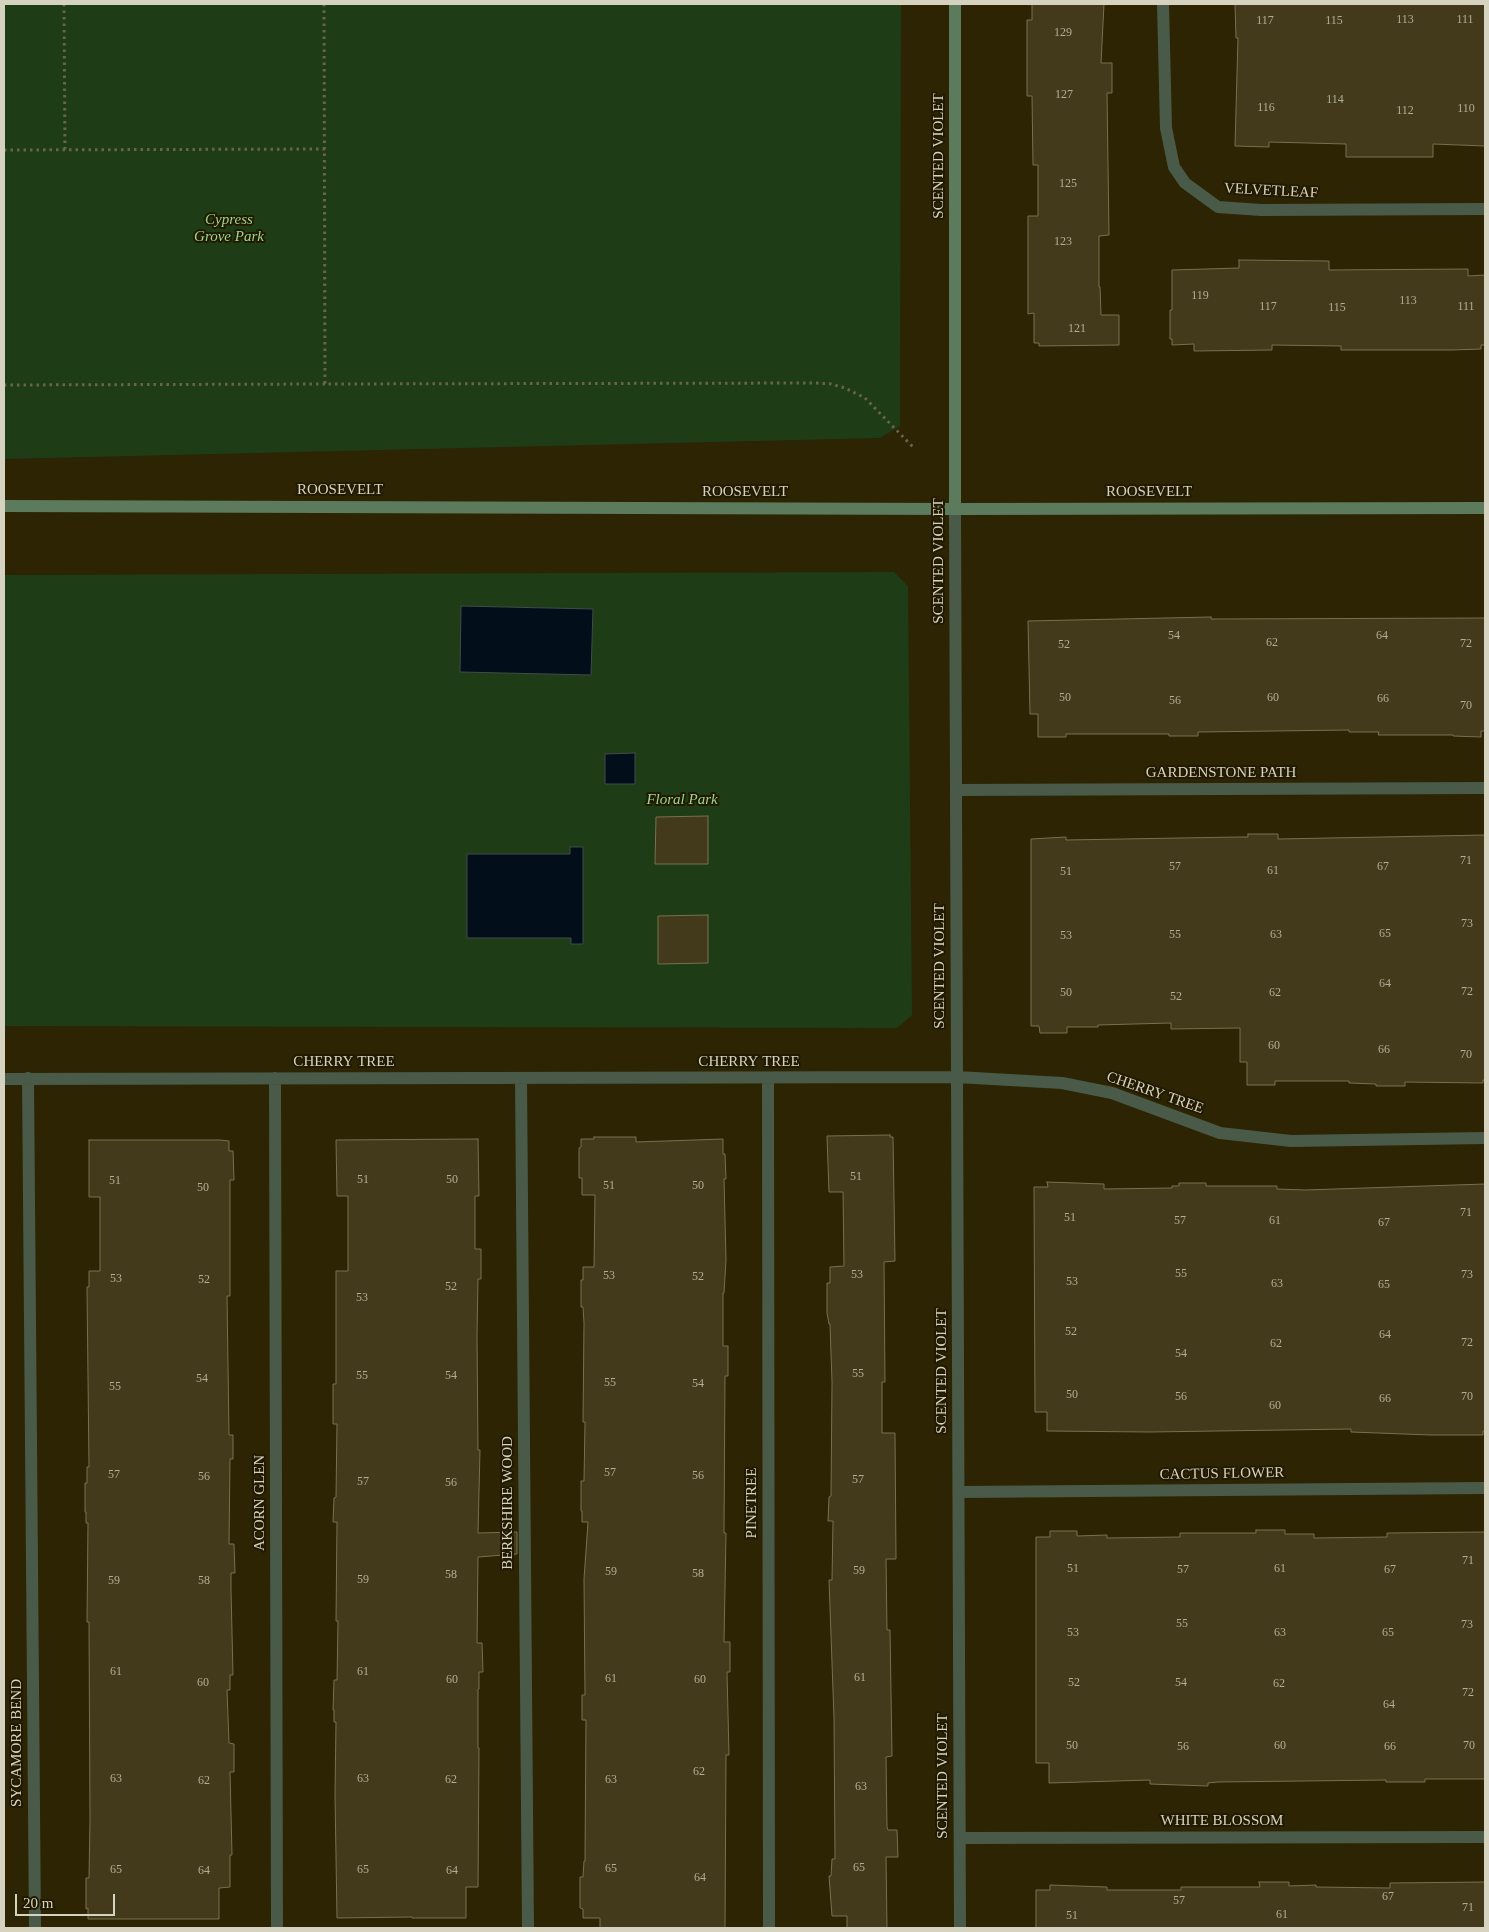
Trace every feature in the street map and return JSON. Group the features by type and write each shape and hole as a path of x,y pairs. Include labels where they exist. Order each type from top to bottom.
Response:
{"street":[{"name":"SCENTED VIOLET","path":"955,4 960,1928"},
{"name":"VELVETLEAF","path":"1163,4 1166,128 1174,167 1185,183 1218,207 1261,210 1485,210"},
{"name":"ROOSEVELT","path":"4,506 955,509 1485,508"},
{"name":"GARDENSTONE PATH","path":"956,790 1485,788"},
{"name":"CHERRY TREE","path":"4,1078 957,1077 1062,1083 1112,1093 1220,1133 1292,1141 1485,1138"},
{"name":"SYCAMORE BEND","path":"28,1078 35,1928"},
{"name":"ACORN GLEN","path":"275,1078 277,1928"},
{"name":"BERKSHIRE WOOD","path":"521,1078 528,1928"},
{"name":"PINETREE","path":"768,1078 769,1928"},
{"name":"CACTUS FLOWER","path":"958,1492 1485,1488"},
{"name":"WHITE BLOSSOM","path":"960,1838 1485,1836"}],"path":[{"path":"64,4 65,150"},
{"path":"324,4 326,384"},
{"path":"4,150 325,149"},
{"path":"4,385 831,384 845,388 865,398 913,447"}],"green space":[{"name":"Cypress Grove Park","path":"4,4 901,4 900,426 880,438 4,459"},
{"name":"Floral Park","path":"894,572 908,586 912,1015 897,1028 4,1026 4,575"}],"water":[{"path":"461,606 593,609 591,675 460,672"},
{"path":"635,753 635,784 605,784 605,754"},
{"path":"570,847 583,847 583,944 571,944 571,938 467,938 467,854 570,854"}],"building":[{"path":"1032,4 1104,4 1101,63 1112,63 1112,93 1107,93 1109,235 1099,236 1099,287 1101,315 1119,315 1119,345 1039,346 1039,343 1034,343 1034,313 1028,314 1028,216 1038,216 1038,165 1033,165 1032,96 1027,96 1027,20 1032,20"},
{"path":"1235,4 1485,4 1485,146 1433,144 1433,157 1346,157 1346,144 1269,142 1269,147 1235,146 1238,38 1236,38"},
{"path":"1239,260 1329,261 1329,270 1468,269 1468,276 1485,275 1485,345 1481,345 1481,349 1341,350 1341,346 1272,345 1272,350 1194,351 1194,344 1172,345 1172,339 1170,339 1170,310 1172,310 1172,270 1239,268"},
{"path":"1211,617 1211,619 1485,618 1485,731 1481,731 1481,737 1378,735 1379,732 1349,732 1349,730 1198,732 1198,736 1169,736 1169,734 1066,734 1066,737 1038,737 1038,714 1030,714 1028,621"},
{"path":"708,816 708,864 655,864 656,817"},
{"path":"1248,834 1278,834 1278,839 1485,835 1485,1080 1483,1080 1483,1083 1405,1082 1405,1086 1376,1086 1376,1084 1349,1083 1349,1081 1275,1081 1275,1085 1247,1085 1247,1062 1240,1062 1240,1028 1171,1029 1171,1023 1067,1027 1067,1033 1040,1033 1039,1026 1031,1026 1031,839 1066,837 1066,840 1248,837"},
{"path":"708,915 708,963 658,964 658,916"},
{"path":"890,1135 890,1137 893,1137 895,1261 884,1262 885,1382 882,1382 882,1433 895,1433 896,1559 886,1559 887,1630 890,1630 892,1756 886,1757 887,1827 888,1830 897,1830 898,1857 886,1857 887,1928 847,1928 847,1916 832,1916 829,1876 831,1876 832,1859 835,1859 834,1718 829,1580 832,1580 833,1521 828,1521 829,1497 831,1496 832,1382 830,1324 827,1313 827,1283 830,1283 830,1267 844,1266 843,1192 829,1192 827,1136"},
{"path":"594,1137 636,1137 636,1142 723,1139 726,1179 724,1179 726,1260 723,1293 723,1346 728,1346 728,1376 725,1376 724,1533 726,1533 724,1642 730,1642 730,1672 727,1672 729,1755 726,1755 725,1928 600,1928 600,1918 583,1918 583,1909 580,1908 580,1877 583,1877 585,1861 586,1720 582,1720 582,1695 585,1695 584,1579 588,1522 582,1522 581,1511 581,1481 584,1481 585,1422 583,1422 584,1323 583,1307 581,1307 581,1280 583,1280 583,1267 594,1267 595,1195 582,1195 582,1178 579,1178 579,1148 581,1147 581,1139 594,1139"},
{"path":"478,1139 479,1196 475,1196 475,1249 481,1249 481,1279 478,1279 477,1336 478,1450 480,1450 478,1533 517,1532 517,1554 478,1557 477,1643 482,1643 483,1672 479,1672 478,1689 478,1887 466,1887 466,1918 337,1918 336,1722 334,1722 333,1710 334,1680 337,1680 337,1522 333,1522 334,1498 336,1497 337,1424 333,1424 333,1384 336,1384 336,1271 348,1271 348,1196 337,1196 336,1140"},
{"path":"89,1140 220,1140 229,1141 229,1151 233,1151 234,1180 230,1180 230,1296 227,1296 229,1435 233,1435 233,1459 230,1459 229,1544 234,1544 235,1573 231,1573 233,1675 230,1675 230,1690 227,1690 229,1743 234,1744 234,1772 230,1772 232,1855 230,1855 230,1887 219,1888 219,1919 88,1919 88,1908 86,1909 86,1878 89,1878 90,1819 89,1622 87,1622 88,1523 86,1523 85,1512 85,1483 87,1483 87,1467 89,1467 87,1287 89,1287 89,1271 100,1271 100,1197 89,1197"},
{"path":"1047,1182 1104,1184 1104,1189 1172,1188 1172,1186 1179,1186 1179,1183 1206,1183 1206,1186 1277,1186 1277,1189 1305,1190 1485,1184 1485,1431 1483,1431 1483,1435 1351,1432 1351,1429 1150,1432 1047,1431 1047,1412 1035,1412 1034,1187 1048,1187"},
{"path":"1256,1530 1285,1530 1285,1534 1314,1534 1314,1538 1387,1537 1387,1533 1485,1532 1485,1779 1425,1779 1425,1782 1386,1782 1386,1780 1218,1782 1208,1783 1208,1786 1150,1784 1150,1780 1049,1783 1049,1763 1036,1763 1036,1537 1050,1537 1050,1531 1077,1531 1077,1536 1107,1535 1107,1538 1180,1537 1180,1533 1256,1533"},
{"path":"1259,1882 1289,1882 1289,1886 1316,1885 1316,1887 1390,1888 1390,1883 1485,1882 1485,1928 1036,1928 1036,1890 1050,1890 1050,1885 1107,1887 1107,1890 1181,1890 1181,1887 1260,1887"}]}
